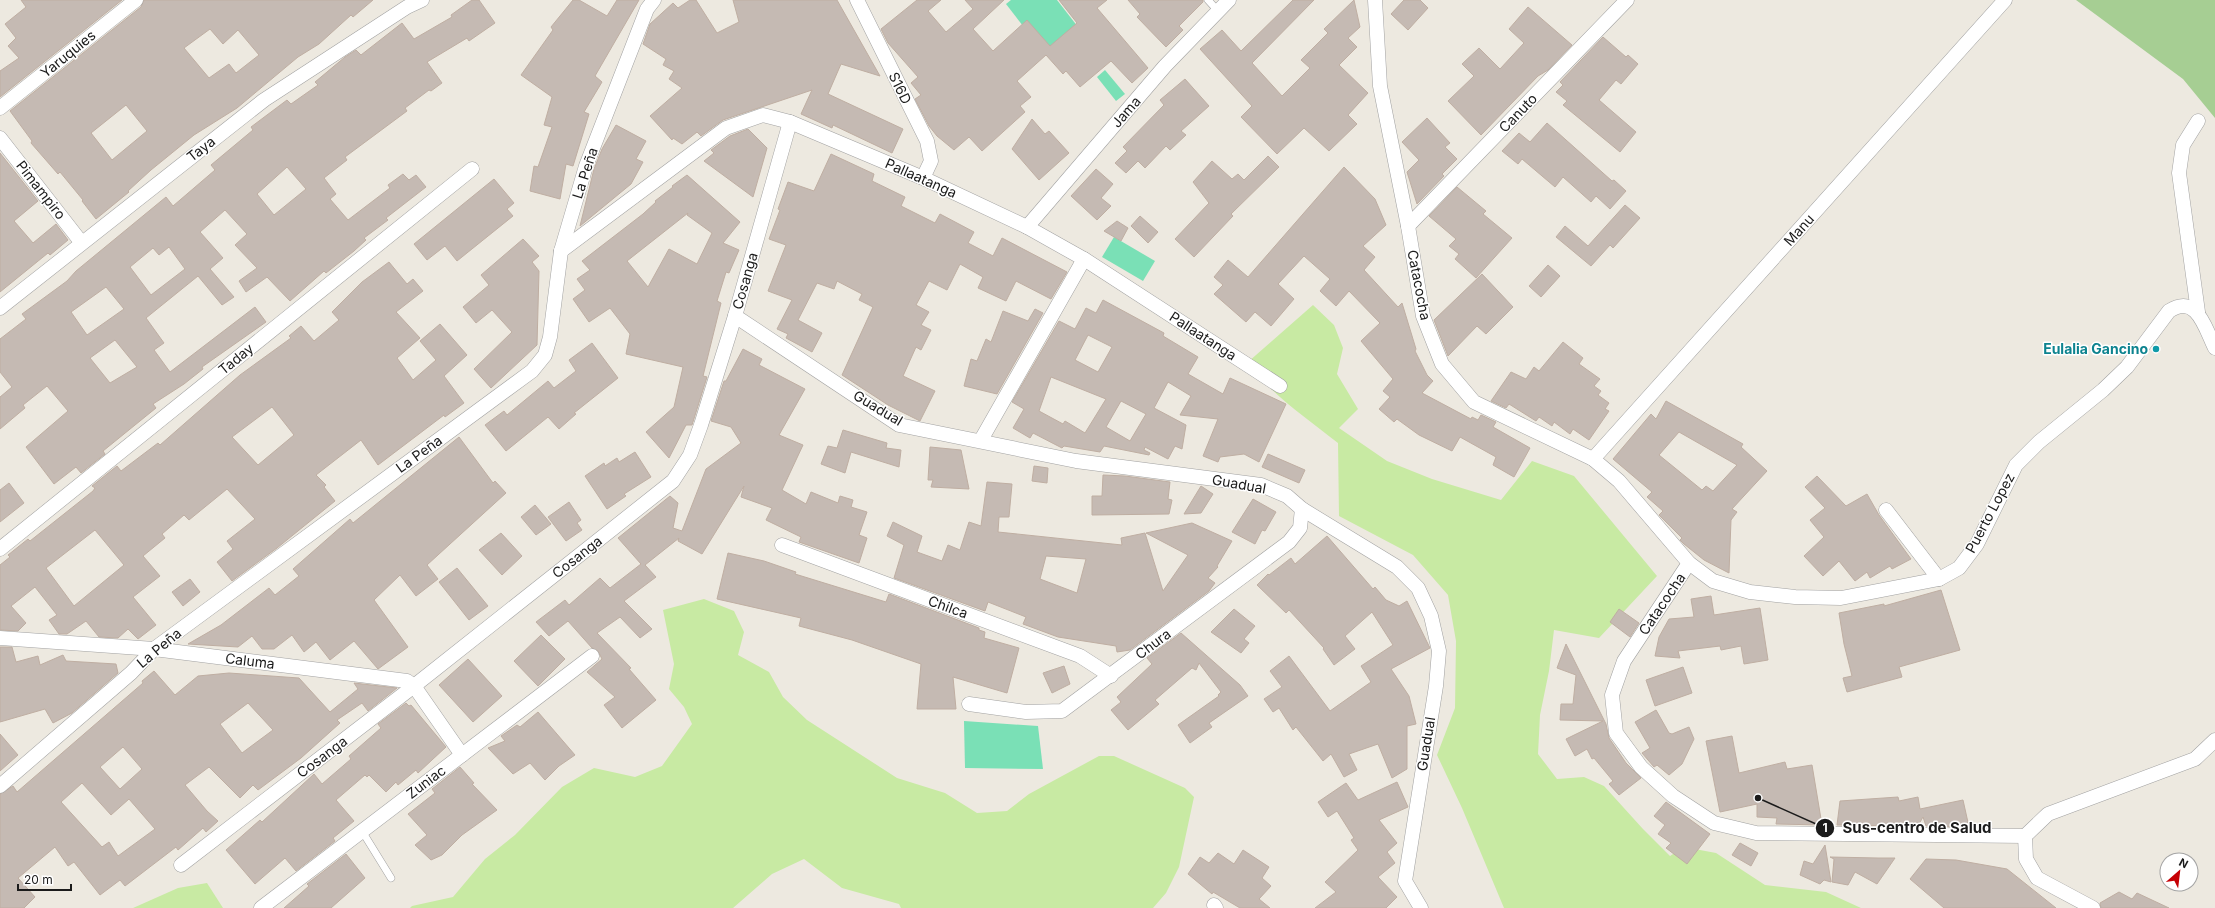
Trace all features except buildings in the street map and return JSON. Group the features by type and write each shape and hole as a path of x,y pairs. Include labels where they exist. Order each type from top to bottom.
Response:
{"street":[{"name":"Yaruquies","path":"0,108 136,0"},
{"name":"Taya","path":"0,308 81,242 264,100 407,4 422,0"},
{"path":"650,5 667,0"},
{"name":"S16D","path":"857,0 927,141 931,160 923,178"},
{"name":"Jama","path":"1027,227 1165,66 1229,0"},
{"name":"Catacocha","path":"1375,0 1380,86 1408,226 1423,316 1442,364 1474,402 1593,459 1619,481 1690,563 1624,661 1612,695 1616,733 1641,767 1673,796 1714,823 1756,833 2025,836"},
{"name":"Canuto","path":"1408,226 1627,0"},
{"name":"Manu","path":"1593,459 2005,0"},
{"name":"La Peña","path":"0,786 125,678 154,650 532,371 545,355 550,336 561,251 586,166 650,5"},
{"name":"Pallaatanga","path":"561,251 726,128 763,115 790,122 923,178 1027,227 1084,259 1280,386"},
{"path":"2198,121 2183,145 2179,173 2198,312 2215,348"},
{"name":"Cosanga","path":"181,864 414,686 673,481 690,455 735,316 790,122"},
{"name":"Pimampiro","path":"0,138 81,242"},
{"name":"Taday","path":"0,549 472,169"},
{"path":"981,440 1084,259"},
{"name":"Puerto Lopez","path":"1690,563 1713,581 1750,592 1795,597 1841,598 1939,579 1960,568 1977,544 2016,464 2039,442 2103,390 2127,367 2168,311 2177,306 2186,306 2198,312"},
{"name":"Guadual","path":"735,316 899,424 981,440 1076,462 1261,485 1287,496 1302,509 1398,567 1418,588 1432,616 1439,651 1436,686 1405,881 1421,908"},
{"name":"Chura","path":"969,704 1026,712 1062,710 1111,676 1289,542 1300,528 1302,509"},
{"path":"1886,510 1939,579"},
{"name":"Chilca","path":"782,545 1080,656 1111,676"},
{"name":"Caluma","path":"0,638 154,650 398,679 414,686"},
{"name":"Zuniac","path":"261,908 592,656"},
{"path":"414,686 462,755"},
{"path":"2093,908 2037,878 2026,859 2025,836 2048,814 2195,759 2215,740"}],"lane":[{"path":"1208,0 1218,11"},
{"path":"362,831 391,878"}],"green space":[{"path":"1011,0 1057,0 1078,27 1044,53 1006,4"},
{"path":"2076,0 2215,0 2215,118 2183,79"},
{"path":"1105,70 1125,94 1116,101 1097,77"},
{"path":"1114,237 1155,261 1143,281 1102,257"},
{"path":"1313,305 1334,325 1343,348 1337,374 1358,409 1339,428 1387,461 1432,479 1501,500 1532,461 1574,476 1657,576 1599,638 1554,630 1549,671 1540,715 1538,754 1557,779 1584,777 1604,786 1670,856 1684,847 1716,853 1765,885 1826,892 1861,908 1504,908 1462,808 1437,755 1455,708 1456,641 1448,595 1413,555 1339,516 1338,443 1278,396 1248,362"},
{"path":"704,599 734,611 744,632 738,655 769,672 783,697 807,720 897,778 945,793 977,813 1007,811 1029,794 1099,756 1114,756 1185,788 1194,797 1179,867 1166,893 1153,908 901,908 899,904 842,888 804,859 772,874 733,908 410,908 412,906 453,897 485,859 515,835 562,787 594,768 635,777 662,766 692,724 684,707 669,689 674,664 663,610"},
{"path":"964,721 1038,726 1043,769 965,768"},
{"path":"207,883 223,908 133,908 178,888"}],"place":[{"name":"Eulalia Gancino","path":"2156,349"},
{"name":"Sus-centro de Salud","path":"1758,798"}]}
